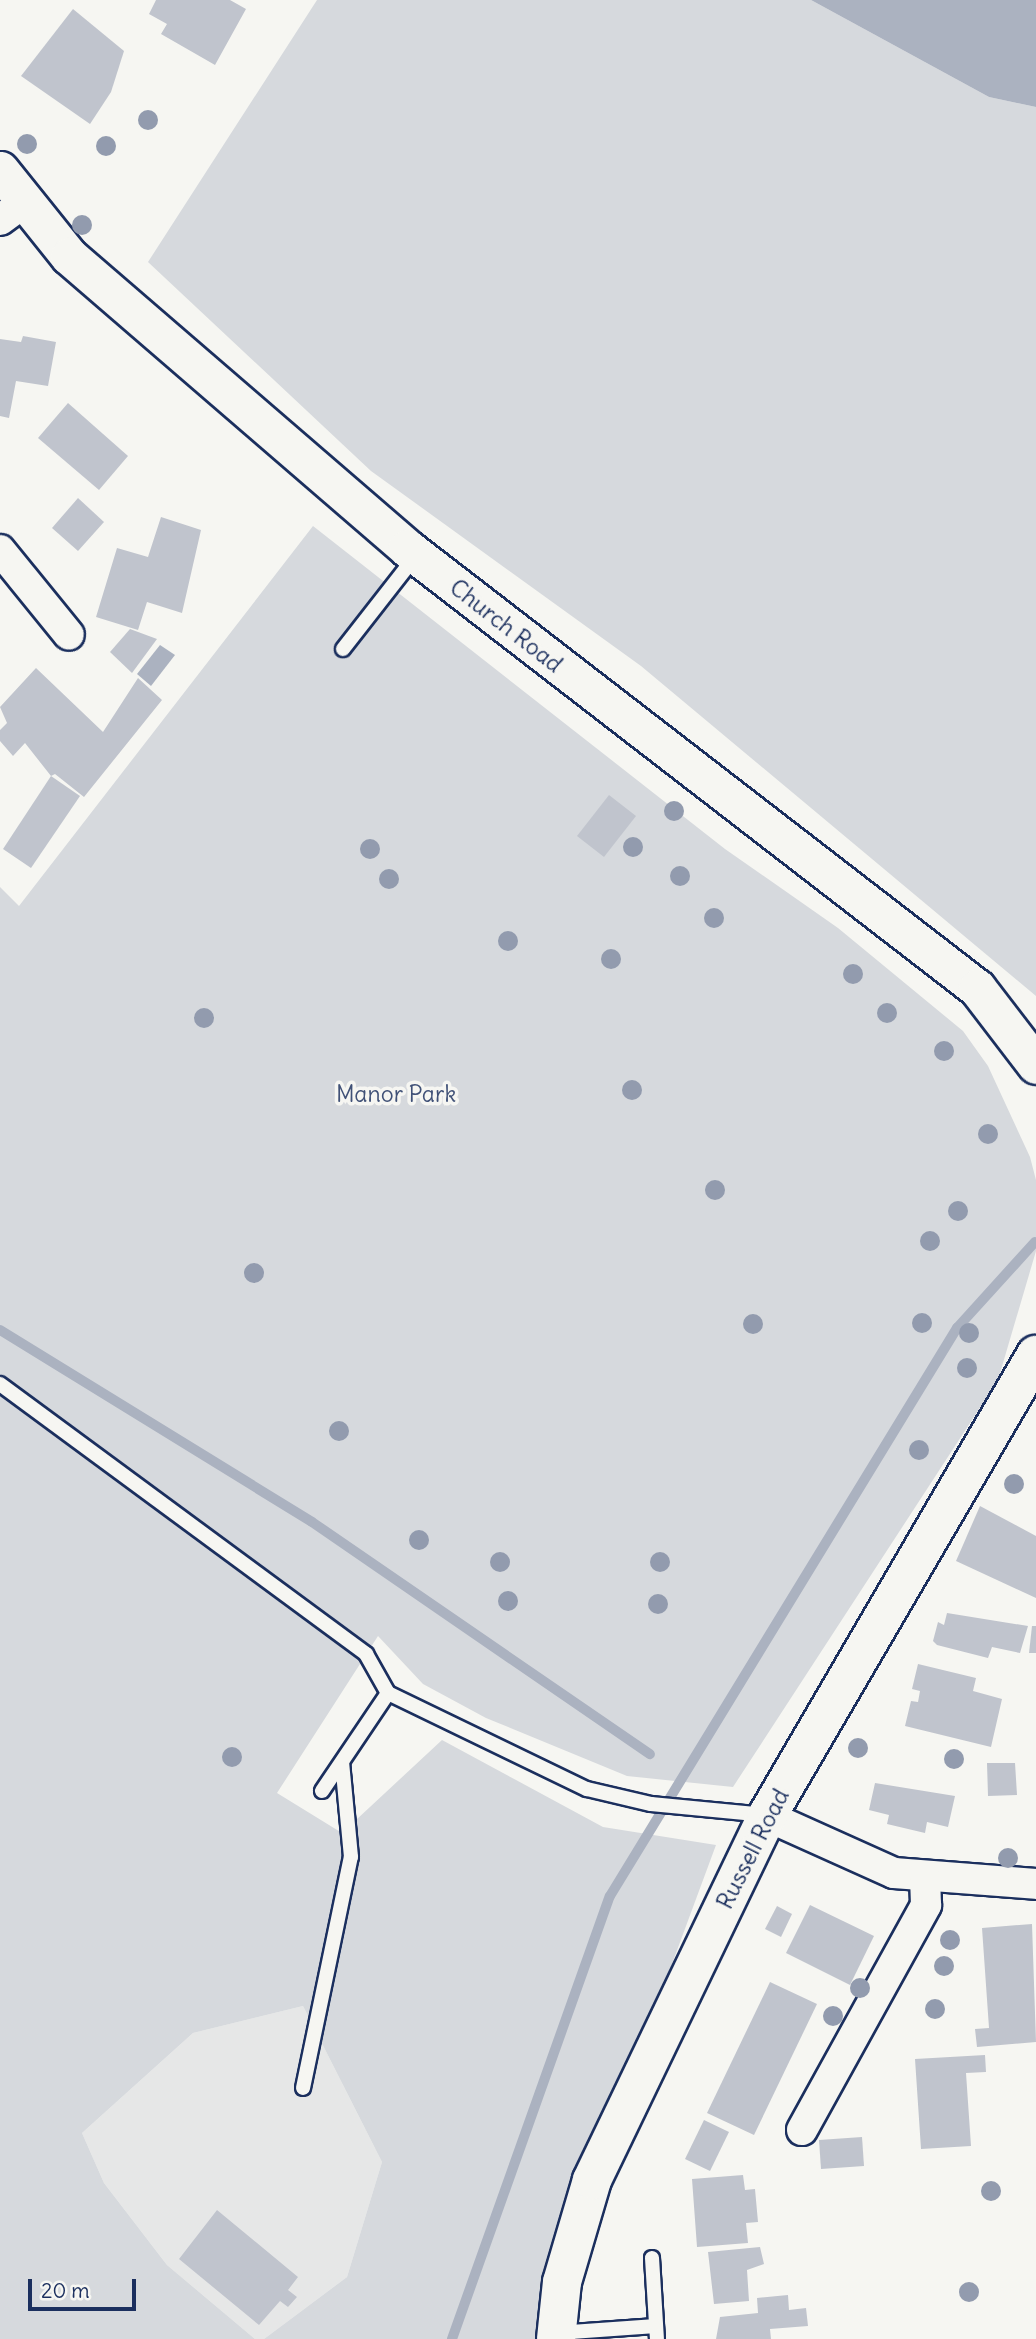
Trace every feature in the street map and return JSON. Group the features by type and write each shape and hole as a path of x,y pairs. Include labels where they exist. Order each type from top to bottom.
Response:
{"main road":[{"name":"Russell Road","path":"556,2336 562,2282 592,2180 767,1816 1028,1380 1036,1355"}],"street":[{"name":"Church Road","path":"0,170 12,212 69,256 416,556 976,988 1034,1061"},
{"path":"0,550 69,635"},
{"path":"767,1816 861,1862 925,1878 1036,1884"},
{"path":"802,2130 926,1905 925,1878"}],"lane":[{"path":"343,649 416,556"},
{"path":"0,1384 357,1646 388,1693 587,1789 651,1804 767,1816"},
{"path":"322,1791 388,1693"},
{"path":"303,2088 351,1857 342,1762"},
{"path":"556,2336 657,2332 652,2258"}],"shaded area":[{"path":"811,0 1036,0 1036,107 989,97"},
{"path":"160,645 175,655 151,686 137,674"},
{"path":"303,2006 382,2162 347,2277 264,2339 255,2339 167,2265 104,2183 82,2133 193,2033"}],"green space":[{"path":"317,0 811,0 989,97 1036,107 1036,996 641,666 371,471 148,262"},
{"name":"Manor Park","path":"313,526 725,849 838,928 963,1031 988,1066 1030,1157 1036,1180 1036,1251 998,1380 733,1787 627,1776 486,1718 423,1684 378,1636 277,1793 342,1833 442,1740 603,1827 716,1845 592,2180 556,2339 264,2339 347,2277 382,2162 303,2006 193,2033 82,2133 104,2183 167,2265 255,2339 0,2339 0,887 19,906"}],"building":[{"path":"156,0 230,0 246,9 215,65 161,34 167,24 149,14"},
{"path":"73,9 124,51 111,92 90,124 21,76"},
{"path":"23,336 56,342 48,386 16,381 9,418 0,416 0,339 21,342"},
{"path":"68,403 128,456 99,490 38,438"},
{"path":"78,498 104,522 78,551 52,528"},
{"path":"161,517 201,530 182,613 147,602 138,630 96,617 117,548 148,557"},
{"path":"130,629 157,639 132,673 110,652"},
{"path":"36,668 103,732 138,678 162,700 84,797 55,774 51,776 25,743 13,756 0,741 0,730 7,723 0,707"},
{"path":"51,776 80,796 31,868 3,849"},
{"path":"609,795 636,816 604,857 577,836"},
{"path":"980,1506 1036,1536 1036,1598 956,1561"},
{"path":"947,1613 1028,1626 1020,1653 992,1647 988,1658 937,1645 933,1641 938,1622 944,1625"},
{"path":"1032,1626 1036,1626 1036,1653 1029,1653"},
{"path":"918,1664 976,1678 973,1691 1002,1699 991,1747 905,1726 911,1701 918,1702 920,1691 912,1689"},
{"path":"987,1763 1015,1763 1017,1795 988,1796"},
{"path":"875,1783 955,1796 948,1827 927,1822 925,1833 887,1824 889,1815 869,1810"},
{"path":"810,1905 874,1936 850,1985 786,1953"},
{"path":"777,1906 792,1914 781,1937 765,1929"},
{"path":"1032,1924 1036,2042 977,2047 975,2029 989,2028 982,1928"},
{"path":"770,1982 817,2004 754,2135 707,2113"},
{"path":"985,2055 986,2072 966,2073 971,2146 921,2149 915,2059"},
{"path":"704,2120 729,2132 710,2171 685,2159"},
{"path":"862,2137 864,2166 821,2169 819,2140"},
{"path":"743,2175 745,2190 755,2189 758,2222 746,2223 748,2243 697,2247 692,2179"},
{"path":"217,2210 298,2277 288,2290 297,2297 288,2307 280,2301 259,2325 179,2259"},
{"path":"760,2247 764,2264 747,2270 749,2301 714,2304 708,2252"},
{"path":"788,2295 789,2310 806,2308 808,2326 770,2329 771,2339 716,2339 720,2317 758,2313 757,2298"}],"waterway":[{"path":"452,2339 610,1896 957,1328 1035,1242"},
{"path":"0,1330 312,1522 650,1754"}]}
